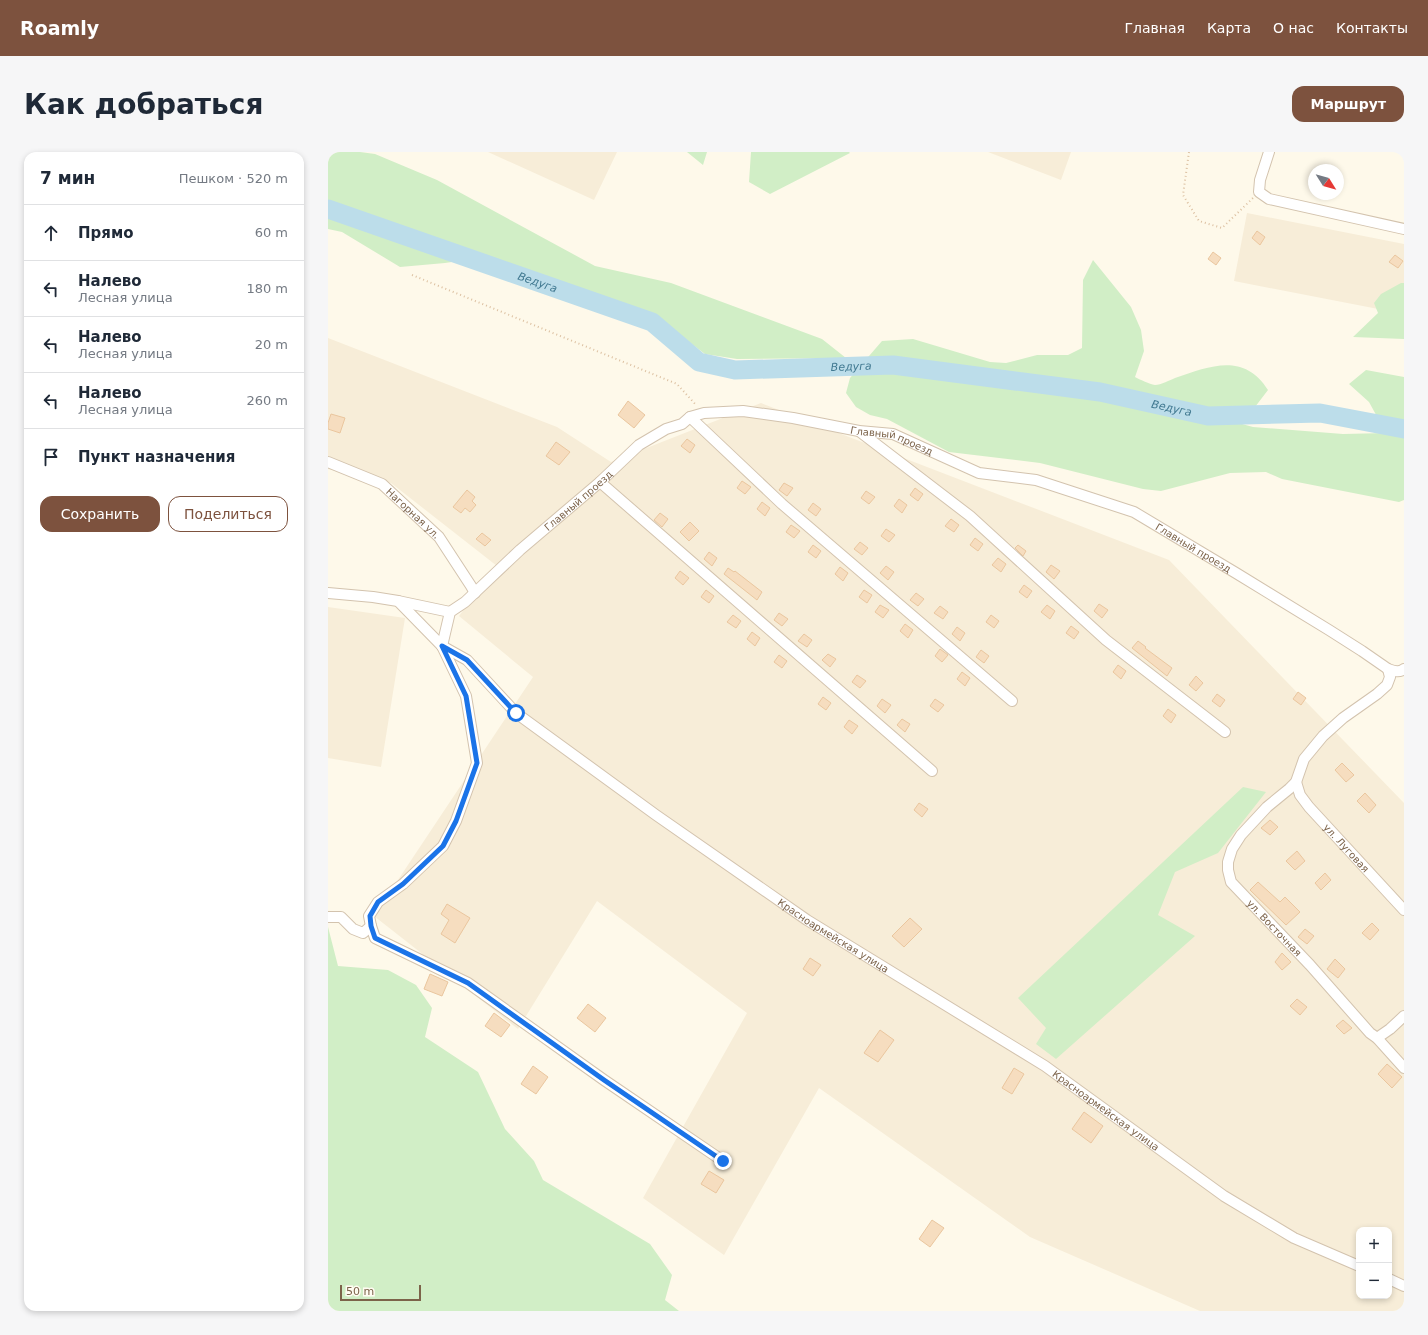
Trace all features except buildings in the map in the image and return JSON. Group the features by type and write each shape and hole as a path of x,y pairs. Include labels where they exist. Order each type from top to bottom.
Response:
{"street":[{"path":"1269,152 1260,180 1259,192 1269,199 1404,229"},
{"name":"Главный проезд","path":"450,612 465,602 520,550 600,482 639,445 666,429 682,424 690,416 704,413 743,411 792,418 859,431 893,434 979,473 1036,480 1134,512 1336,634 1388,669"},
{"path":"690,416 782,504 1012,701"},
{"path":"859,431 970,516 1106,640 1224,732"},
{"name":"Нагорная ул.","path":"328,462 382,484 439,537 474,593"},
{"path":"600,482 932,771"},
{"path":"328,592 398,601 450,612 442,646 466,696 477,763 456,821 443,846 403,884 378,902 370,916 371,926 375,938 468,983 604,1080 723,1161"},
{"name":"Красноармейская улица","path":"398,601 442,646 467,660 516,713 656,815 807,920 1045,1066 1224,1196 1294,1238 1356,1265"},
{"path":"1388,669 1394,672 1404,669"},
{"path":"1296,782 1304,759 1323,736 1343,718 1388,685 1390,677 1388,669"},
{"name":"ул. Луговая","path":"1296,782 1300,795 1309,807 1404,910"},
{"name":"ул. Восточная","path":"1296,782 1253,821 1232,849 1228,862 1228,870 1232,882 1404,1068"},
{"path":"328,917 341,917 353,929 363,933 371,926"},
{"path":"1376,1038 1390,1029 1404,1016"},
{"path":"1392,1280 1404,1286"}],"path":[{"path":"1189,152 1183,194 1199,221 1222,228 1259,192"},
{"path":"412,275 677,384 704,413"}],"shaded area":[{"path":"488,152 617,152 594,200"},
{"path":"988,152 1071,152 1061,180"},
{"path":"1247,213 1404,244 1404,314 1234,281"},
{"path":"328,338 557,427 611,462 761,403 1169,560 1404,803 1404,1311 1200,1311 1030,1237 819,1088 724,1255 643,1198 747,1013 597,901 518,1029 374,916 533,677 459,616 497,566 391,483 328,469"},
{"path":"328,607 405,618 381,767 328,758"}],"green space":[{"path":"328,152 360,152 375,154 437,180 595,266 671,283 822,339 846,358 737,359 705,354 660,320 486,257 445,263 400,267 342,232 328,229"},
{"path":"687,152 707,152 703,165"},
{"path":"751,152 850,153 770,194 749,182"},
{"path":"1093,260 1131,307 1141,330 1144,351 1135,377 1155,385 1201,369 1213,367 1226,365 1237,366 1248,370 1259,378 1268,390 1242,424 1253,427 1343,434 1386,433 1369,402 1349,384 1366,370 1404,377 1404,500 1399,502 1282,479 1266,472 1230,473 1161,491 1143,489 1040,463 949,452 887,419 870,415 856,407 846,393 850,378 882,341 913,339 990,362 1006,363 1037,355 1068,355 1082,348 1083,280"},
{"path":"1401,283 1404,283 1404,339 1353,337 1378,313 1374,303 1381,294"},
{"path":"1243,787 1266,792 1218,853 1175,872 1158,915 1195,936 1056,1059 1036,1044 1046,1028 1018,998"},
{"path":"328,927 338,966 388,970 416,985 432,1008 425,1037 478,1072 505,1129 534,1161 543,1180 650,1244 672,1275 665,1300 679,1311 328,1311"}],"waterway":[{"name":"Ведуга","path":"328,209 652,322 699,362 735,370 893,365 1100,392 1208,416 1320,413 1404,429"}],"route":[{"path":"516,713 467,660 442,646 466,696 477,763 456,821 443,846 403,884 378,902 370,916 371,926 375,938 468,983 604,1080 723,1161"}]}
